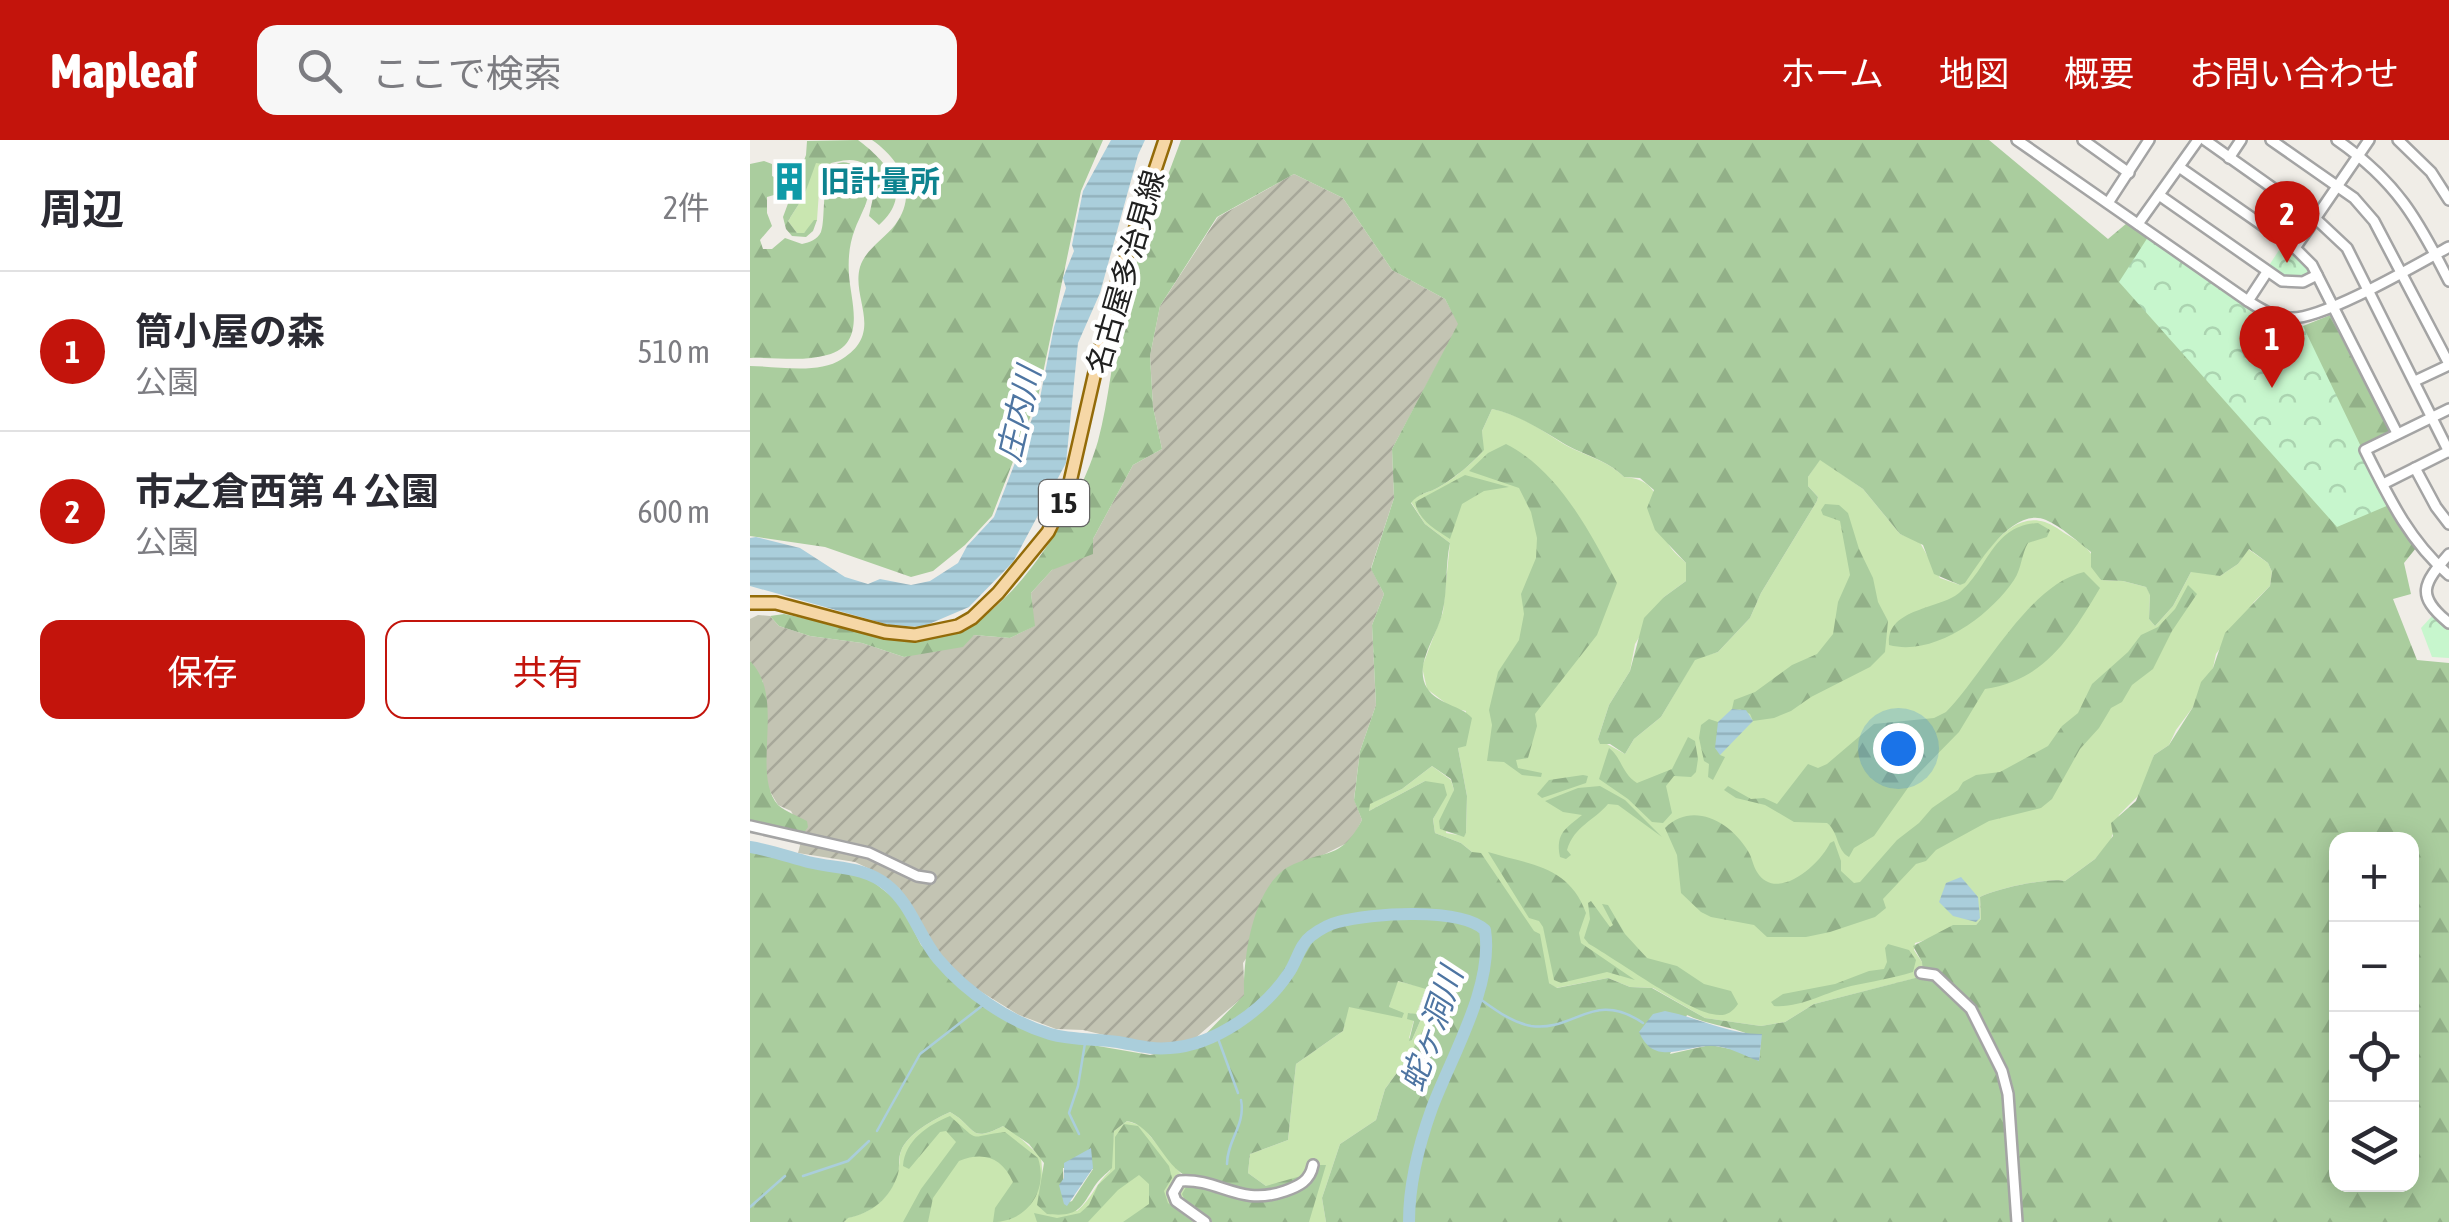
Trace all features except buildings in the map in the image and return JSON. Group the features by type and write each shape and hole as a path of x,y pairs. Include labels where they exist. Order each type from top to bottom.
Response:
{"main road":[{"name":"名古屋多治見線","path":"750,603 776,603 903,635 928,634 972,618 998,593 1048,532 1068,491 1111,302 1166,140"}],"street":[{"path":"2017,140 2248,301 2276,316 2318,314 2449,247"},
{"path":"2083,140 2129,173"},
{"path":"2099,151 2107,140"},
{"path":"2108,203 2149,140"},
{"path":"2138,224 2198,140"},
{"path":"2206,140 2315,218 2347,248 2449,451 2382,484"},
{"path":"2229,158 2241,140"},
{"path":"2272,140 2337,186 2374,220 2449,364 2415,381"},
{"path":"2337,140 2397,191 2449,281"},
{"path":"2294,248 2369,140"},
{"path":"2398,140 2431,172 2449,200"},
{"path":"2179,167 2294,248 2312,265 2397,433"},
{"path":"2159,194 2282,281 2295,283 2317,275"},
{"path":"2248,301 2267,272"},
{"path":"2449,409 2365,450 2412,537 2449,575"},
{"path":"2415,468 2449,524"},
{"path":"2449,554 2429,577 2425,592 2427,602 2449,623"},
{"path":"750,826 869,852 917,876 930,878"},
{"path":"1922,973 1935,974 1971,1009 2002,1071 2008,1094 2018,1222"},
{"path":"1205,1222 1176,1201 1173,1193 1180,1180 1260,1198 1299,1186 1312,1173 1313,1165"}],"shaded area":[{"path":"1294,174 1343,198 1392,270 1445,299 1459,324 1392,449 1394,498 1371,568 1384,594 1372,625 1376,705 1360,751 1354,799 1362,820 1351,841 1313,860 1243,963 1245,995 1192,1041 1154,1047 1083,1030 1056,1029 1019,1015 975,988 929,940 900,889 876,872 855,862 798,853 803,834 791,811 778,805 764,781 763,682 750,661 750,619 770,616 779,626 810,636 862,643 904,657 974,635 1010,638 1034,626 1031,593 1052,570 1093,539 1133,465 1162,449 1153,407 1150,356 1160,306 1218,217"}],"green space":[{"path":"858,140 893,178 896,190 890,213 879,225 869,216 876,184 866,165 853,160 816,163 804,196 788,221 797,233 804,233 817,220 806,237 792,236 783,217 806,155 807,141"},
{"path":"872,140 1103,140 1081,191 1038,397 992,516 933,571 911,577 825,547 750,536 750,366 821,367 855,349 864,326 860,267 866,255 895,225 906,201 898,167"},
{"path":"1181,140 1989,140 2108,239 2127,223 2273,320 2303,326 2333,314 2390,433 2361,449 2416,548 2404,563 2411,594 2393,599 2417,660 2449,663 2449,1222 1326,1222 1322,1198 1340,1144 1376,1120 1385,1089 1410,1055 1447,983 1444,979 1434,989 1412,1040 1409,1041 1414,1021 1407,1019 1408,1013 1417,1014 1426,989 1398,981 1389,1007 1404,1013 1402,1018 1349,1007 1343,1031 1296,1064 1288,1140 1250,1154 1248,1173 1266,1186 1301,1176 1279,1191 1248,1191 1188,1177 1179,1172 1144,1130 1127,1121 1114,1131 1112,1168 1081,1206 1071,1213 1047,1214 1037,1205 1044,1163 1029,1144 1003,1126 978,1133 950,1112 909,1139 900,1154 895,1183 885,1198 865,1213 844,1222 750,1222 750,851 814,868 862,873 900,903 921,945 997,1015 1046,1037 1150,1055 1193,1047 1244,995 1253,922 1269,886 1294,864 1341,847 1362,820 1354,800 1360,751 1376,705 1372,625 1384,594 1371,569 1394,498 1392,449 1458,324 1445,299 1392,270 1343,198 1294,174 1217,217 1160,306 1150,356 1153,407 1162,449 1133,465 1093,539 1093,554 1052,570 1031,593 1035,626 1010,638 974,635 963,647 904,657 862,643 810,636 779,626 770,616 784,614 910,641 941,637 969,626 1011,592 1048,544 1090,465 1102,425 1128,292","holes":["1492,409 1529,423 1624,477 1640,478 1654,490 1647,508 1655,530 1686,563 1686,581 1644,618 1630,671 1609,705 1598,739 1600,744 1610,744 1625,754 1634,739 1661,717 1695,660 1718,652 1750,618 1817,501 1808,486 1808,477 1820,460 1863,489 1900,534 1923,545 1934,574 1960,585 2010,528 2034,518 2052,523 2091,552 2091,567 2101,580 2146,587 2150,595 2149,619 2155,626 2173,606 2191,572 2220,576 2238,564 2249,549 2268,563 2272,572 2270,586 2225,633 2193,707 2169,745 2154,755 2136,801 2111,823 2113,836 2095,859 2065,881 2022,885 1980,897 1981,919 1976,925 1953,925 1913,946 1922,962 1923,976 1814,1004 1785,1022 1761,1026 1705,1018 1652,988 1630,987 1608,978 1557,988 1549,983 1540,934 1534,931 1481,853 1435,833 1433,819 1447,795 1444,784 1425,781 1369,811 1370,804 1402,789 1432,766 1451,779 1454,790 1439,821 1440,829 1464,837 1466,833 1467,796 1458,748 1466,746 1472,718 1432,694 1423,679 1427,651 1442,614 1450,543 1425,524 1411,503 1451,479 1484,450 1482,431","1687,1015 1761,1041 1759,1060 1710,1045 1670,1054","1063,1168 1093,1169 1072,1201 1064,1204"]},
{"path":"815,162 831,163 820,177 817,220 804,233 797,233 788,221 804,196"},
{"path":"844,162 858,167 869,180 868,196 849,252 852,332 840,350 827,355 750,358 750,164 772,164 772,176 778,179 774,195 767,197 772,226 760,240 763,249 772,249 785,238 802,244 817,237 823,224 829,173 835,165"},
{"path":"2148,237 2260,315 2303,326 2389,505 2337,527 2119,282"},
{"path":"2283,244 2310,270 2307,276 2292,278 2268,267"},
{"path":"1492,409 1520,418 1624,477 1648,485 1658,501 1669,545 1686,563 1686,581 1664,597 1635,644 1630,671 1609,705 1598,739 1625,754 1634,739 1661,717 1695,659 1718,652 1750,618 1817,501 1808,486 1808,477 1820,459 1863,489 1900,534 1919,541 1940,578 1960,585 2001,536 2027,521 2041,521 2082,544 2091,554 2101,580 2146,587 2150,594 2149,619 2155,626 2173,606 2191,572 2220,576 2238,564 2248,549 2268,563 2272,572 2270,586 2216,654 2193,707 2169,745 2154,755 2143,791 2119,815 2110,842 2095,859 2065,881 2022,885 1980,897 1981,919 1976,925 1915,943 1924,976 1814,1004 1785,1022 1761,1026 1705,1018 1653,988 1630,987 1608,978 1556,988 1549,983 1415,1048 1385,1089 1376,1120 1340,1144 1322,1198 1326,1222 844,1222 882,1201 893,1186 904,1145 922,1128 950,1112 978,1133 1009,1128 1041,1157 1043,1180 1077,1211 1110,1171 1114,1131 1127,1121 1142,1126 1181,1174 1256,1194 1266,1186 1248,1173 1250,1154 1288,1140 1296,1064 1343,1031 1348,1007 1389,1007 1397,981 1426,988 1416,1015 1409,1013 1414,1020 1409,1038 1412,1040 1434,989 1444,979 1472,852 1435,833 1433,819 1446,795 1425,781 1369,811 1369,804 1402,789 1432,766 1451,780 1454,790 1446,833 1466,833 1467,796 1458,748 1466,711 1452,708 1427,689 1422,667 1443,612 1450,543 1425,524 1411,502 1451,479 1483,451 1482,431"},
{"path":"1506,444 1557,486 1617,583 1597,635 1535,714 1537,726 1528,758 1516,760 1518,768 1542,773 1541,777 1522,775 1504,762 1487,761 1492,725 1489,710 1498,672 1519,640 1524,614 1521,594 1536,558 1537,538 1531,512 1519,488 1469,471 1488,453"},
{"path":"1465,475 1509,487 1484,491 1462,504 1450,539 1424,519 1415,502"},
{"path":"1825,504 1839,505 1848,513 1888,621 1885,652 1870,667 1791,711 1753,721 1750,714 1732,709 1734,700 1755,692 1792,665 1817,654 1833,634 1838,602 1850,575 1840,521 1823,515"},
{"path":"2038,523 2050,530 2047,537 2028,543 2014,580 1976,620 1924,645 1889,645 1890,633 1904,617 1959,593 2000,540 2022,526"},
{"path":"2084,572 2100,588 2067,639 2041,666 2025,676 1985,689 1959,732 1917,775 1874,836 1854,848 1849,857 1827,823 1794,822 1765,805 1736,798 1724,790 1728,786 1751,799 1764,798 1777,804 1808,764 1818,768 1827,764 1874,724 1934,718 1946,712 2026,611 2064,580"},
{"path":"2188,585 2197,594 2153,669 2132,685 2122,702 2111,708 2080,749 2052,799 2041,808 1989,821 1936,850 1926,861 1916,864 1883,899 1886,908 1875,917 1806,937 1767,937 1754,925 1701,912 1681,893 1677,855 1665,828 1687,816 1710,818 1731,831 1766,881 1776,884 1798,877 1834,841 1841,871 1854,883 1860,882 1897,840 1963,782 1976,775 2000,772 2048,746 2062,726 2078,713 2092,684 2141,635 2158,627 2175,609"},
{"path":"2433,615 2449,628 2449,658 2432,657 2421,628"},
{"path":"750,661 761,676 766,695 770,791 778,805 807,821 803,834 758,825 750,819"},
{"path":"1709,719 1718,722 1720,755 1725,757 1713,780 1708,777 1709,764 1704,761 1699,738 1701,725"},
{"path":"1688,737 1695,741 1696,772 1691,777 1674,776 1666,786 1672,813 1663,823 1652,822 1599,779 1609,748 1637,783 1672,769"},
{"path":"1588,776 1586,783 1542,798 1537,794 1549,780"},
{"path":"1600,786 1625,800 1662,837 1618,805 1608,804 1575,835 1567,850 1571,855 1566,859 1560,857 1561,836 1582,815 1563,812 1545,801 1578,788"},
{"path":"1488,852 1547,870 1570,885 1586,913 1579,933 1581,943 1635,980 1607,972 1561,983 1554,980 1543,927 1529,918"},
{"path":"1591,901 1610,927 1613,925 1602,904 1608,905 1625,934 1647,958 1677,966 1704,984 1731,991 1738,1004 1724,1015 1700,1010 1589,944 1584,938"},
{"path":"1888,944 1909,950 1916,960 1913,972 1851,986 1794,1005 1774,1006 1771,1002 1783,994 1884,969"},
{"path":"950,1116 975,1136 1005,1132 1038,1158 1040,1182 1025,1211 993,1222 995,1208 1013,1182 998,1162 976,1157 959,1161 933,1198 928,1222 903,1222 921,1189 956,1142 946,1131 940,1132 909,1169 903,1166 908,1148 926,1129"},
{"path":"1124,1124 1138,1126 1169,1166 1172,1178 1164,1191 1168,1203 1193,1222 1123,1222 1149,1204 1149,1184 1139,1175 1118,1190 1088,1222 1037,1222 1034,1213 1057,1218 1080,1213 1089,1205 1098,1185 1115,1169 1115,1137"},
{"path":"1318,1165 1326,1165 1309,1222 1210,1222 1186,1203 1182,1194 1193,1185 1245,1198 1280,1198 1295,1193 1308,1182"}],"water":[{"path":"1111,140 1145,140 1100,293 1078,343 1066,463 1013,562 969,607 922,627 889,625 750,586 750,538 756,537 800,548 845,577 868,584 880,579 911,585 930,581 958,563 967,546 994,517 1040,398 1066,288 1063,278 1074,251 1083,191"},
{"path":"1732,709 1746,710 1753,721 1720,755 1715,748 1718,722"},
{"path":"1961,877 1978,897 1980,918 1976,922 1953,916 1939,902 1946,883"},
{"path":"1665,1011 1738,1032 1762,1034 1759,1061 1719,1046 1671,1052 1653,1049 1639,1032 1653,1014"},
{"path":"1091,1148 1093,1168 1067,1206 1059,1185 1064,1178 1064,1163"}],"waterway":[{"name":"蛇ヶ洞川","path":"750,847 859,871 878,879 902,901 931,950 949,971 989,1004 1019,1022 1058,1036 1150,1048 1187,1045 1237,1023 1278,987 1307,940 1331,924 1371,916 1414,914 1473,923 1485,930 1483,974 1469,1021 1423,1136 1413,1178 1409,1222"},
{"path":"1476,996 1509,1018 1531,1026 1611,1010 1643,1023"},
{"path":"877,1131 920,1054 987,1002"},
{"path":"1216,1033 1238,1093"},
{"path":"1079,1134 1069,1113 1086,1037"},
{"path":"1227,1164 1241,1117 1241,1100"},
{"path":"803,1176 848,1161 869,1141"},
{"path":"750,1207 785,1176"}],"place":[{"name":"旧計量所","path":"790,182"},
{"name":"市之倉西第４公園","path":"2287,263"},
{"name":"筒小屋の森","path":"2272,388"}],"water label":[{"name":"庄内川","path":"1019,414"}]}
